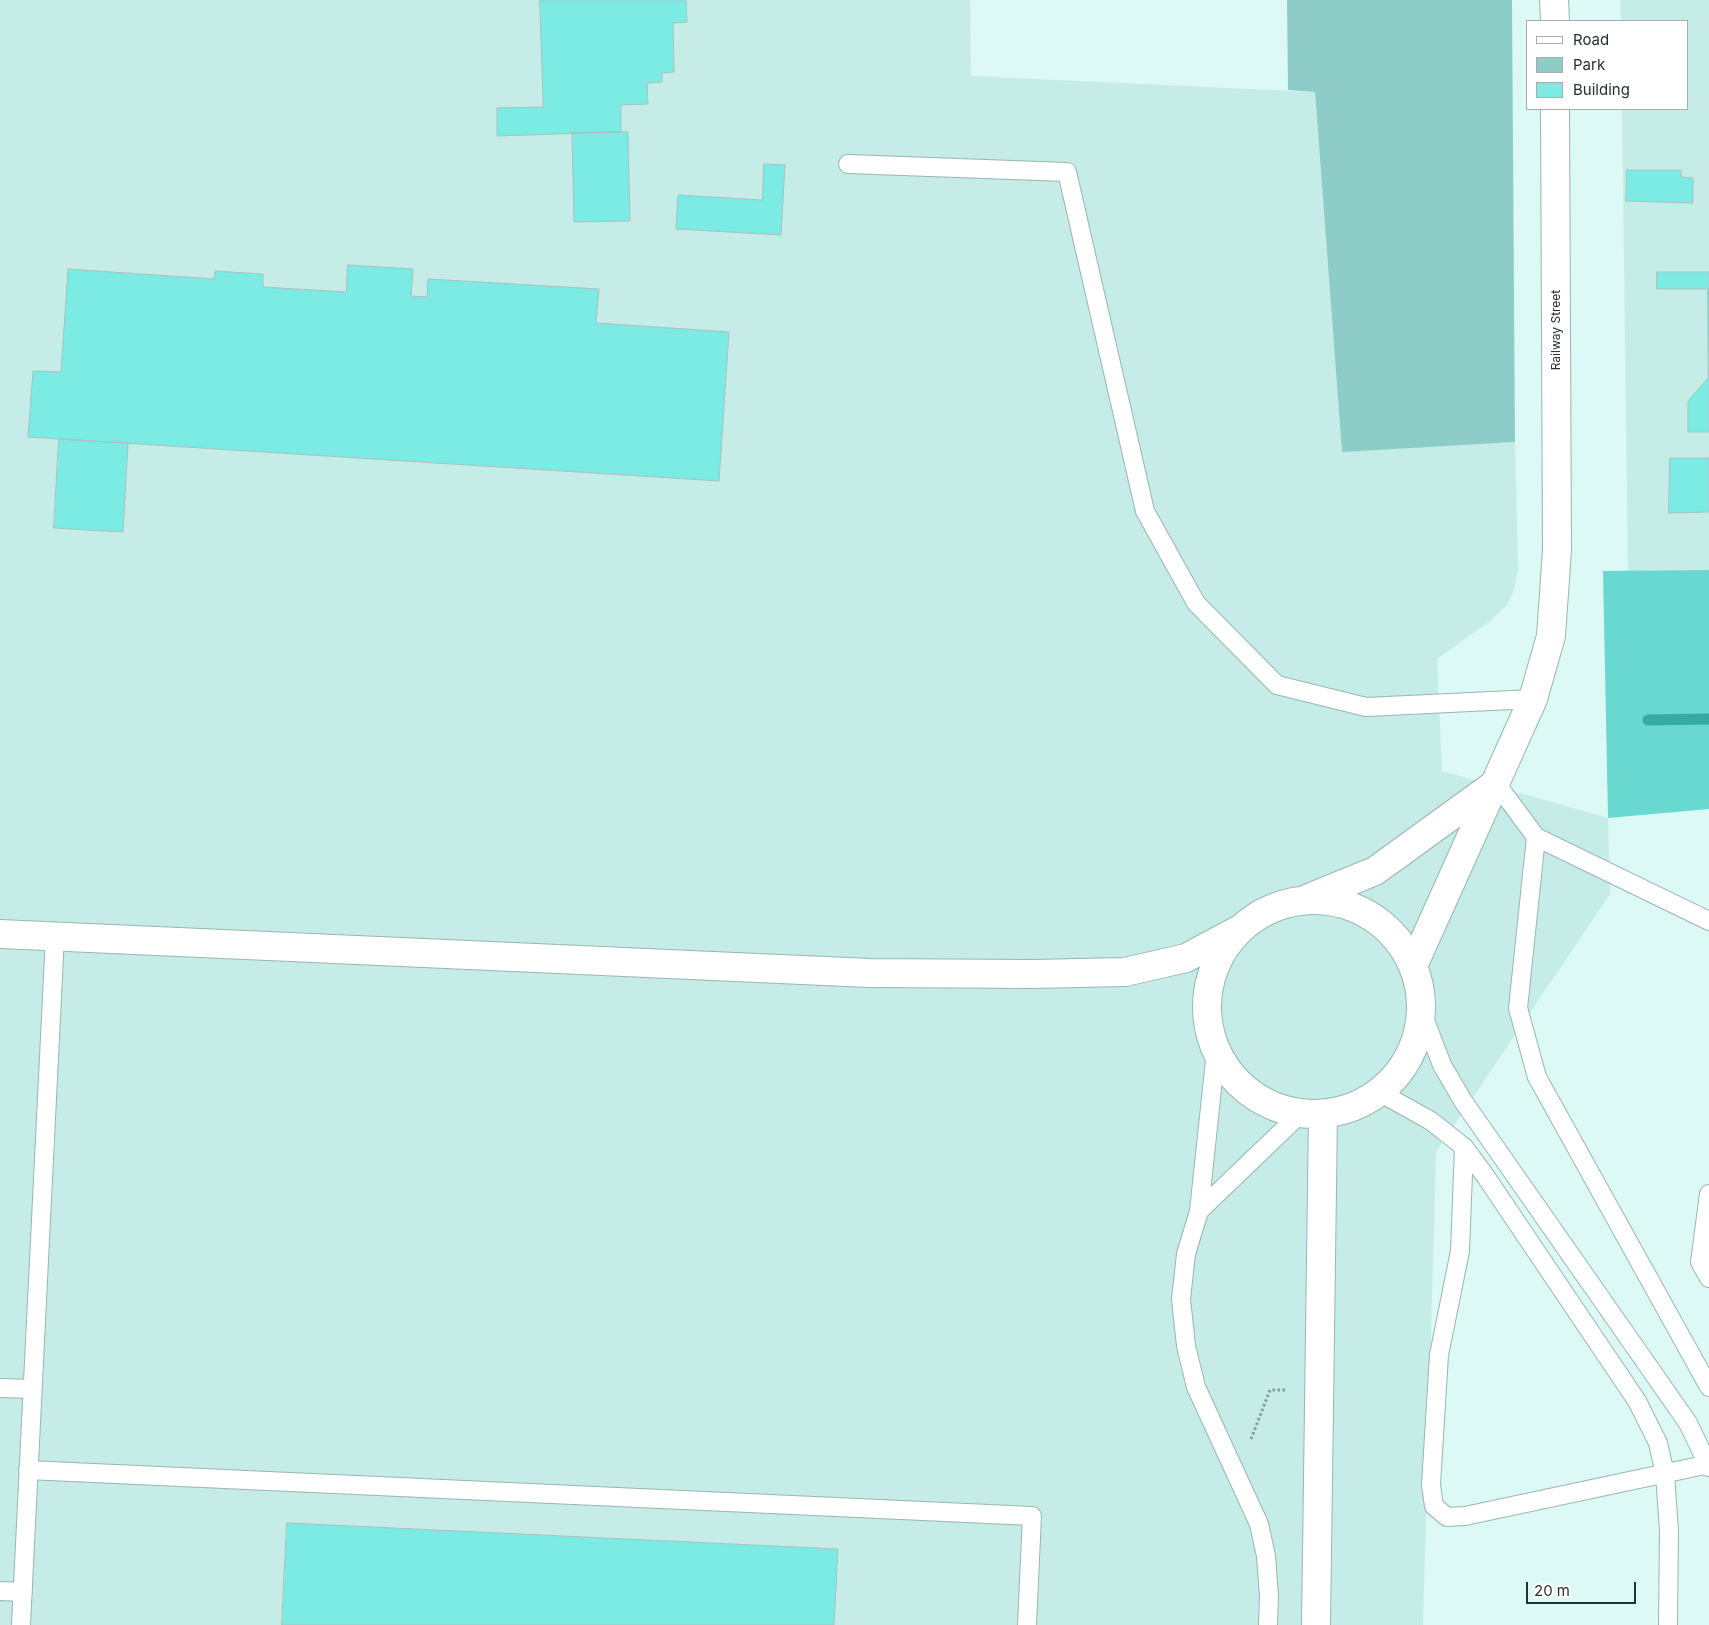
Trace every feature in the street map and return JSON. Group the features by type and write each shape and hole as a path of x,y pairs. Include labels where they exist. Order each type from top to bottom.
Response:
{"street":[{"path":"1554,0 1554,20"},
{"name":"Railway Street","path":"1413,966 1533,699 1551,636 1557,550 1555,110"},
{"path":"0,934 869,974 1125,972 1186,958 1240,929 1259,915 1279,906 1302,901 1375,871 1496,784"},
{"path":"1240,929 1226,946 1215,965 1208,986 1206,1008 1209,1030 1216,1051 1227,1070 1242,1086 1259,1099 1279,1109 1312,1114 1343,1110 1362,1103 1379,1092 1393,1079 1405,1064 1414,1047 1419,1029 1421,1010 1419,988 1413,966 1402,946 1387,929 1369,915 1348,905 1325,901 1302,901"},
{"path":"1312,1114 1316,1625"}],"lane":[{"path":"848,164 1067,172 1145,511 1196,603 1277,685 1366,707 1533,699"},
{"path":"1496,784 1536,837 1709,921"},
{"path":"1536,837 1518,1008 1537,1077 1709,1387"},
{"path":"21,1625 55,936"},
{"path":"1421,1010 1442,1065 1463,1100 1688,1423 1709,1465 1465,1516 1447,1517 1434,1506 1431,1485 1439,1355 1460,1251 1464,1147"},
{"path":"1216,1051 1199,1211 1186,1254 1180,1299 1186,1346 1196,1387 1259,1524 1266,1556 1269,1596 1268,1625"},
{"path":"1379,1092 1431,1121 1464,1147 1486,1176 1637,1402 1658,1443 1665,1474 1669,1531 1668,1625"},
{"path":"1199,1211 1312,1114"},
{"path":"1709,1194 1700,1262 1709,1278"},
{"path":"0,1388 32,1389"},
{"path":"28,1470 1032,1516 1028,1625"},
{"path":"0,1591 23,1592"}],"path":[{"path":"1250,1441 1270,1390 1294,1390"}],"shaded area":[{"path":"0,0 970,0 971,76 1315,92 1342,451 1515,442 1518,571 1514,590 1507,605 1490,621 1437,659 1442,771 1608,818 1610,894 1436,1152 1423,1625 0,1625"},
{"path":"1620,0 1709,0 1709,570 1628,571 1622,110 1689,110 1689,20 1621,20"},
{"path":"1709,570 1709,809 1608,818 1603,571"}],"green space":[{"path":"1287,0 1512,0 1515,442 1342,452 1315,92 1288,90"}],"building":[{"path":"540,0 686,0 687,22 673,23 674,72 662,73 662,82 647,83 648,104 621,105 621,132 497,136 497,108 543,107"},
{"path":"628,132 630,221 574,222 572,133"},
{"path":"764,164 785,165 781,235 676,229 678,195 762,200"},
{"path":"1627,170 1681,170 1681,177 1693,178 1693,203 1626,201"},
{"path":"348,265 413,269 411,296 427,297 428,279 599,289 596,323 729,332 719,481 28,437 33,371 61,372 68,269 214,279 215,271 263,274 263,287 346,292"},
{"path":"1657,272 1709,272 1709,289 1657,289"},
{"path":"1708,290 1709,432 1688,432 1688,401 1708,378"},
{"path":"59,439 128,443 123,532 54,528"},
{"path":"1670,458 1709,458 1709,512 1669,513"},
{"path":"287,1523 838,1549 834,1625 282,1625"}],"waterway":[{"path":"1648,720 1709,719"}]}
